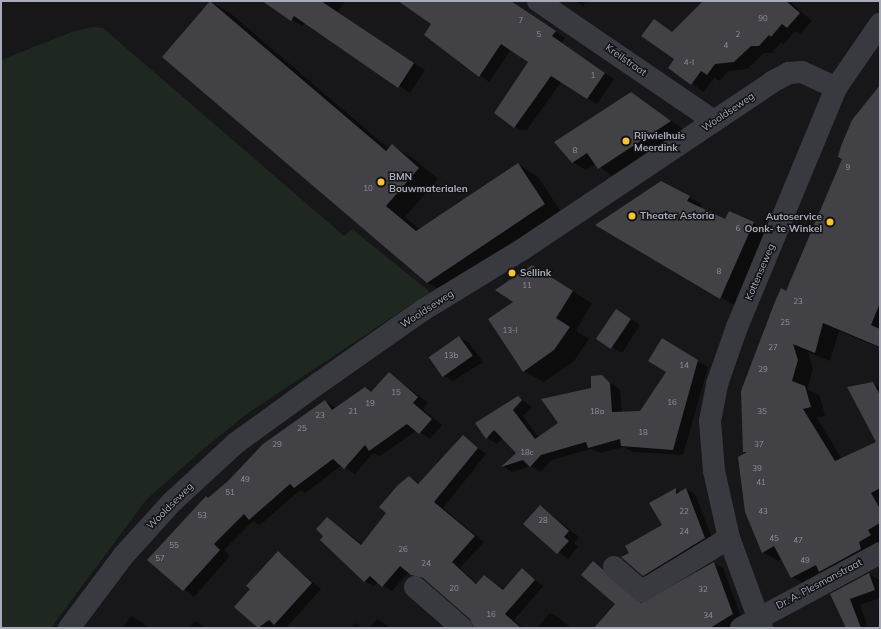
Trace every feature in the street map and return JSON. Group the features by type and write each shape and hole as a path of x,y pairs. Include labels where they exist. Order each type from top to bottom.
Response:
{"street":[{"name":"Kreilstraat","path":"538,1 714,121"},
{"name":"Kottenseweg","path":"754,624 729,538 714,471 711,428 717,384 836,88 880,24"},
{"name":"Wooldseweg","path":"69,628 123,556 167,507 236,443 423,310 523,249 788,73 810,74 836,88"},
{"path":"614,567 642,591 729,538"},
{"name":"Dr. A. Plesmanstraat","path":"754,624 880,553"},
{"path":"415,587 462,628"}],"shaded area":[{"path":"94,27 103,28 344,236 352,229 430,292 248,413 202,450 146,500 51,628 1,628 1,60 74,31"}],"building":[{"path":"210,1 386,151 392,144 419,168 386,206 416,231 518,163 545,204 427,283 162,57"},
{"path":"262,1 321,1 414,63 398,88 294,16 291,21"},
{"path":"398,1 511,1 556,31 552,36 605,73 587,99 551,76 514,128 494,113 528,62 501,44 479,77 424,35 431,24"},
{"path":"703,1 786,1 800,13 787,28 782,24 771,37 769,35 759,46 751,46 734,62 715,64 707,75 701,71 691,85 668,68 674,59 641,36 654,19 672,32"},
{"path":"880,85 880,303 871,325 880,329 880,347 823,323 815,353 793,344 798,360 792,381 805,386 811,407 803,409 835,461 876,442 847,387 873,382 880,395 880,488 871,493 880,509 880,523 868,530 871,535 859,542 861,549 819,572 816,565 791,578 774,546 762,553 745,512 738,457 747,452 743,452 741,391 774,304 781,288 786,291 842,159 838,157 852,120"},
{"path":"631,92 671,121 598,169 587,153 572,163 554,142"},
{"path":"661,181 690,196 687,201 725,219 729,211 754,222 720,299 595,225"},
{"path":"532,265 573,291 556,318 570,327 554,350 523,372 488,319 513,302 495,290"},
{"path":"616,309 631,319 611,349 596,339"},
{"path":"459,336 473,356 442,377 429,357"},
{"path":"662,338 698,360 673,450 621,446 620,439 588,448 586,442 541,455 530,467 523,460 501,467 516,453 494,430 486,439 475,423 518,396 522,400 513,410 535,439 558,423 541,399 591,388 591,376 602,375 610,383 612,412 640,411 666,372 648,361"},
{"path":"389,372 418,397 413,403 432,419 419,434 407,424 369,451 365,445 344,469 333,459 294,488 290,484 249,520 244,514 214,544 220,550 183,591 147,560 206,496 208,498 228,481 263,444 325,400 332,410 365,387 371,392"},
{"path":"463,435 478,448 434,502 475,536 452,562 476,584 484,575 503,590 522,568 535,580 505,614 521,628 474,628 470,619 423,578 411,575 400,566 382,587 370,576 364,582 320,540 323,536 316,529 327,517 361,545 386,513 379,507 398,485 409,476 418,484"},
{"path":"676,488 676,494 686,488 705,538 643,576 621,557 629,553 625,546 662,525 649,503"},
{"path":"540,505 569,531 564,537 569,541 557,554 523,524"},
{"path":"278,551 312,583 274,625 269,620 258,628 234,607 250,589 246,586"},
{"path":"593,561 641,603 714,562 733,614 710,628 594,628 615,604 581,575"},
{"path":"869,573 875,590 850,599 861,628 846,628 830,594"}],"place":[{"name":"Rijwielhuis Meerdink","path":"626,141"},
{"name":"BMN Bouwmaterialen","path":"381,182"},
{"name":"Theater Astoria","path":"632,216"},
{"name":"Autoservice Oonk- te Winkel","path":"830,222"},
{"name":"Sellink","path":"512,273"}]}
